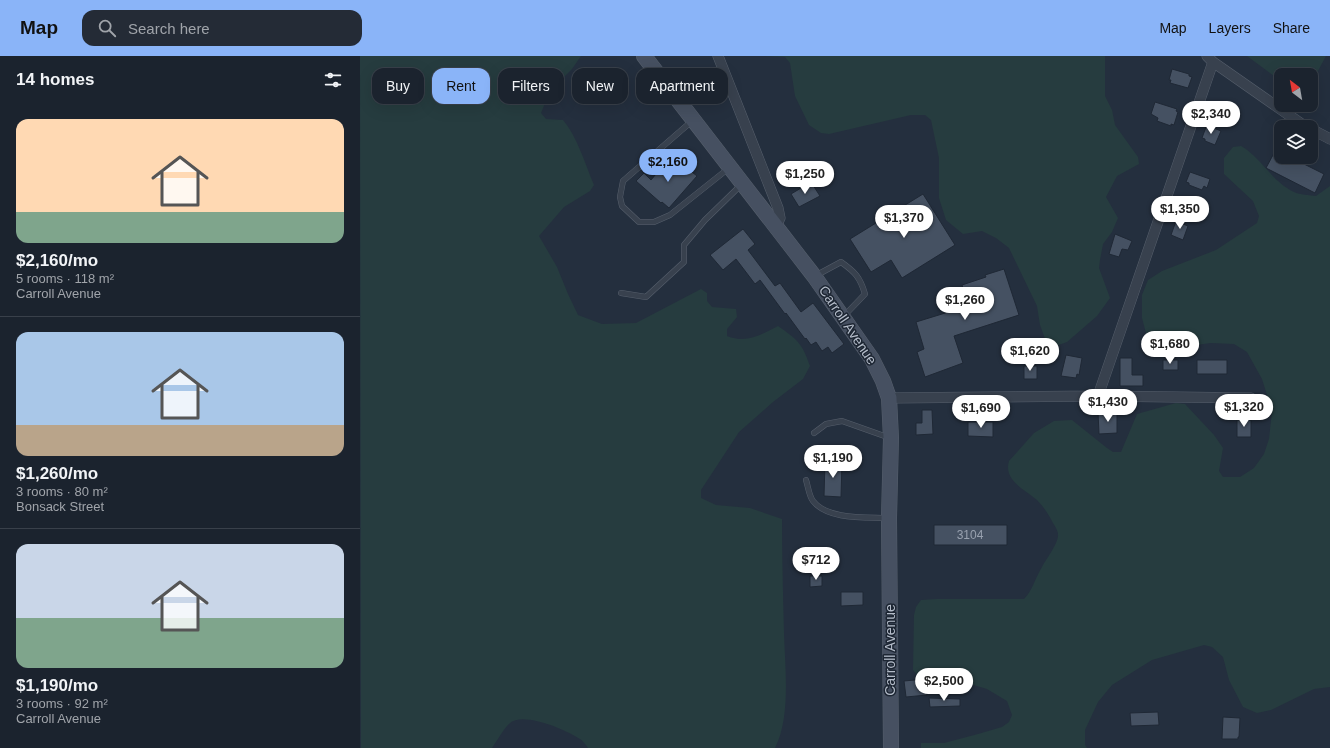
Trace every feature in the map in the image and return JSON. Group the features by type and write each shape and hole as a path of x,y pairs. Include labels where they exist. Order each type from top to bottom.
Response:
{"street":[{"name":"Carroll Avenue","path":"644,56 844,316 872,358 889,398 891,438 889,518 891,748"},
{"path":"718,56 778,208 780,218 776,226"},
{"path":"1098,396 1210,59 1296,120"},
{"path":"1318,133 1330,139"},
{"path":"889,398 1098,396 1251,398"}],"lane":[{"path":"693,120 623,181 620,197 622,206 640,222 654,222 670,215 730,167"},
{"path":"621,293 646,297 684,262 684,245 705,220 743,184"},
{"path":"814,276 841,262 854,271 863,285 865,294 844,316"},
{"path":"814,433 826,424 842,421 891,438"},
{"path":"806,480 812,500 823,510 849,517 889,518"}],"green space":[{"path":"360,56 581,56 564,77 564,68 498,68 498,104 545,104 541,113 546,119 563,120 573,135 594,185 590,191 564,207 539,236 557,267 578,315 602,324 636,323 701,289 707,293 707,301 712,307 736,309 737,317 727,329 727,336 747,339 778,326 795,339 802,347 810,366 803,379 773,402 739,432 701,490 701,498 716,505 750,508 782,519 786,692 780,735 775,748 588,748 574,735 545,723 525,719 516,720 510,723 492,748 361,748"},
{"path":"764,56 1105,56 1105,96 1112,110 1115,125 1138,157 1139,164 1117,176 1106,197 1118,218 1112,232 1103,244 1099,268 1110,298 1097,316 1067,342 1053,347 1047,344 1040,325 1037,306 1009,248 996,238 982,231 963,234 946,220 939,198 939,158 931,120 925,115 911,115 829,134 821,133 809,125 795,96 790,63 785,57"},
{"path":"1247,56 1326,56 1318,71 1318,68 1274,68 1274,76"},
{"path":"1241,146 1254,156 1272,176 1294,192 1316,196 1330,186 1330,687 1314,689 1271,710 1257,713 1243,707 1229,680 1223,657 1212,647 1204,645 1152,660 1112,685 1098,702 1085,730 1085,745 1087,748 921,748 921,743 944,743 1002,727 1009,722 1012,715 1007,701 987,689 943,676 918,676 913,670 914,615 916,607 921,600 1024,599 1030,592 1058,538 1058,531 1042,505 1017,484 1009,474 1009,461 1034,433 1054,421 1072,420 1113,452 1121,452 1137,414 1176,403 1185,404 1214,435 1223,448 1219,471 1223,477 1240,477 1254,468 1264,454 1269,439 1272,411 1262,379 1247,352 1234,344 1211,343 1173,348 1165,346 1151,339 1146,333 1142,318 1142,295 1148,280 1162,271 1216,250 1257,223 1259,216 1253,201 1224,174 1224,158 1233,147"}],"building":[{"path":"1172,69 1189,74 1189,76 1192,77 1188,88 1170,83 1171,80 1169,80"},
{"path":"1155,102 1177,109 1176,111 1178,112 1174,125 1171,124 1171,126 1157,121 1158,118 1151,114"},
{"path":"1209,126 1221,131 1215,145 1205,141 1205,139 1202,138 1206,127 1209,128"},
{"path":"1274,153 1274,164 1304,164 1324,174 1315,193 1266,168"},
{"path":"685,162 694,170 692,172 697,176 669,208 636,181 644,173 651,180 665,163 676,173"},
{"path":"1190,172 1210,179 1207,188 1204,186 1202,190 1189,185 1189,183 1186,182"},
{"path":"811,182 820,196 799,207 791,194"},
{"path":"923,194 955,245 902,278 891,260 871,272 850,239"},
{"path":"1176,221 1188,226 1183,240 1171,235"},
{"path":"743,229 755,244 748,250 775,286 780,283 801,312 813,303 844,344 832,353 828,347 822,351 816,342 811,345 786,313 785,314 760,280 755,284 736,259 723,270 710,255"},
{"path":"1115,234 1132,241 1128,250 1122,249 1119,257 1109,254"},
{"path":"1004,269 1019,315 954,336 963,363 925,377 917,352 924,349 916,322 968,306 962,285"},
{"path":"1066,355 1082,358 1079,375 1077,374 1076,378 1061,376"},
{"path":"1120,358 1132,358 1132,375 1143,375 1143,386 1120,386"},
{"path":"1163,360 1178,360 1178,370 1163,370"},
{"path":"1197,360 1227,360 1227,374 1197,374"},
{"path":"1024,366 1037,366 1037,379 1024,379"},
{"path":"922,410 932,410 933,434 916,435 916,423 922,423"},
{"path":"1098,412 1117,412 1117,433 1099,434"},
{"path":"1237,420 1251,420 1251,437 1237,437"},
{"path":"968,422 993,422 993,437 968,436"},
{"path":"825,462 842,462 841,497 824,496"},
{"path":"934,525 1007,525 1007,545 934,545"},
{"path":"810,576 822,576 822,586 810,587"},
{"path":"841,592 863,592 863,605 841,606"},
{"path":"925,679 927,695 906,697 904,681"},
{"path":"929,698 960,699 960,706 930,707"},
{"path":"1158,712 1159,725 1131,726 1130,713"},
{"path":"1223,717 1240,718 1238,739 1222,739"}]}
